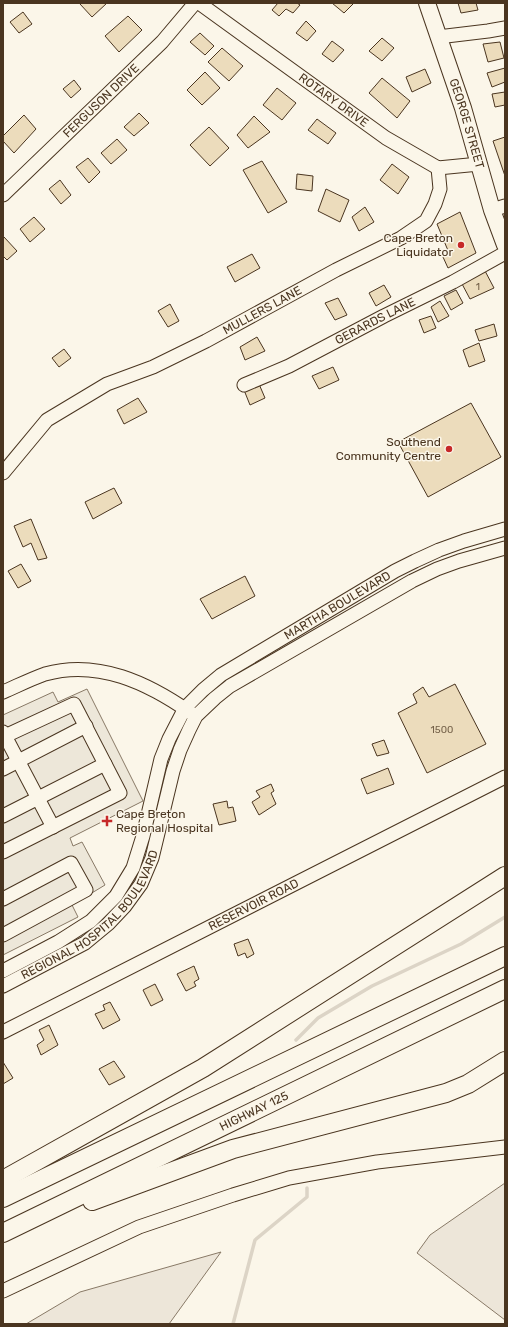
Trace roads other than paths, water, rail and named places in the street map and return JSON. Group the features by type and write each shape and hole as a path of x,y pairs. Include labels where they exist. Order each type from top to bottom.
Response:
{"highway":[{"path":"3,1180 204,1068 505,876"},
{"path":"3,1198 505,956"},
{"name":"HIGHWAY 125","path":"3,1233 505,990"},
{"path":"3,1233 233,1150 446,1093 468,1084 505,1061"}],"main road":[{"name":"GEORGE STREET","path":"427,3 463,108 479,164 498,208 505,245"}],"street":[{"name":"FERGUSON DRIVE","path":"3,195 162,42 195,3"},
{"name":"ROTARY DRIVE","path":"200,3 386,138 438,168"},
{"path":"438,37 505,28"},
{"path":"438,168 479,164"},
{"name":"MULLERS LANE","path":"3,473 47,420 107,384 153,367 206,341 336,270 401,238 426,221 435,204 440,189 438,168"},
{"name":"GERARDS LANE","path":"244,385 289,366 453,282 505,253"},
{"name":"MARTHA BOULEVARD","path":"185,708 221,675 395,571 464,541 505,529"},
{"name":"MARTHA BOULEVARD","path":"196,716 230,686 412,581 437,569 459,561 505,548"},
{"path":"298,629 305,642"},
{"path":"3,692 45,674 68,670 91,670 106,672 132,680 155,690 196,716"},
{"path":"3,852 120,794 74,704 4,735 53,827"},
{"name":"REGIONAL HOSPITAL BOULEVARD","path":"3,971 58,942 91,921 116,896 133,868 143,836 161,759 168,739 185,708"},
{"name":"REGIONAL HOSPITAL BOULEVARD","path":"3,986 85,943 112,920 141,884 152,858 177,757 196,716"},
{"path":"3,769 86,726"},
{"path":"3,816 105,764"},
{"name":"RESERVOIR ROAD","path":"3,1032 505,777"},
{"path":"3,899 71,863 86,890 3,935"},
{"path":"3,1291 139,1227 282,1180 377,1162 505,1147"}],"waterway":[{"path":"296,1040 318,1018 372,986 461,944 505,917"},
{"path":"233,1324 255,1240 307,1197 307,1188"}],"place":[{"name":"Cape Breton Liquidator","path":"461,245"},
{"name":"Southend Community Centre","path":"449,449"},
{"name":"Cape Breton Regional Hospital","path":"107,821"}]}
